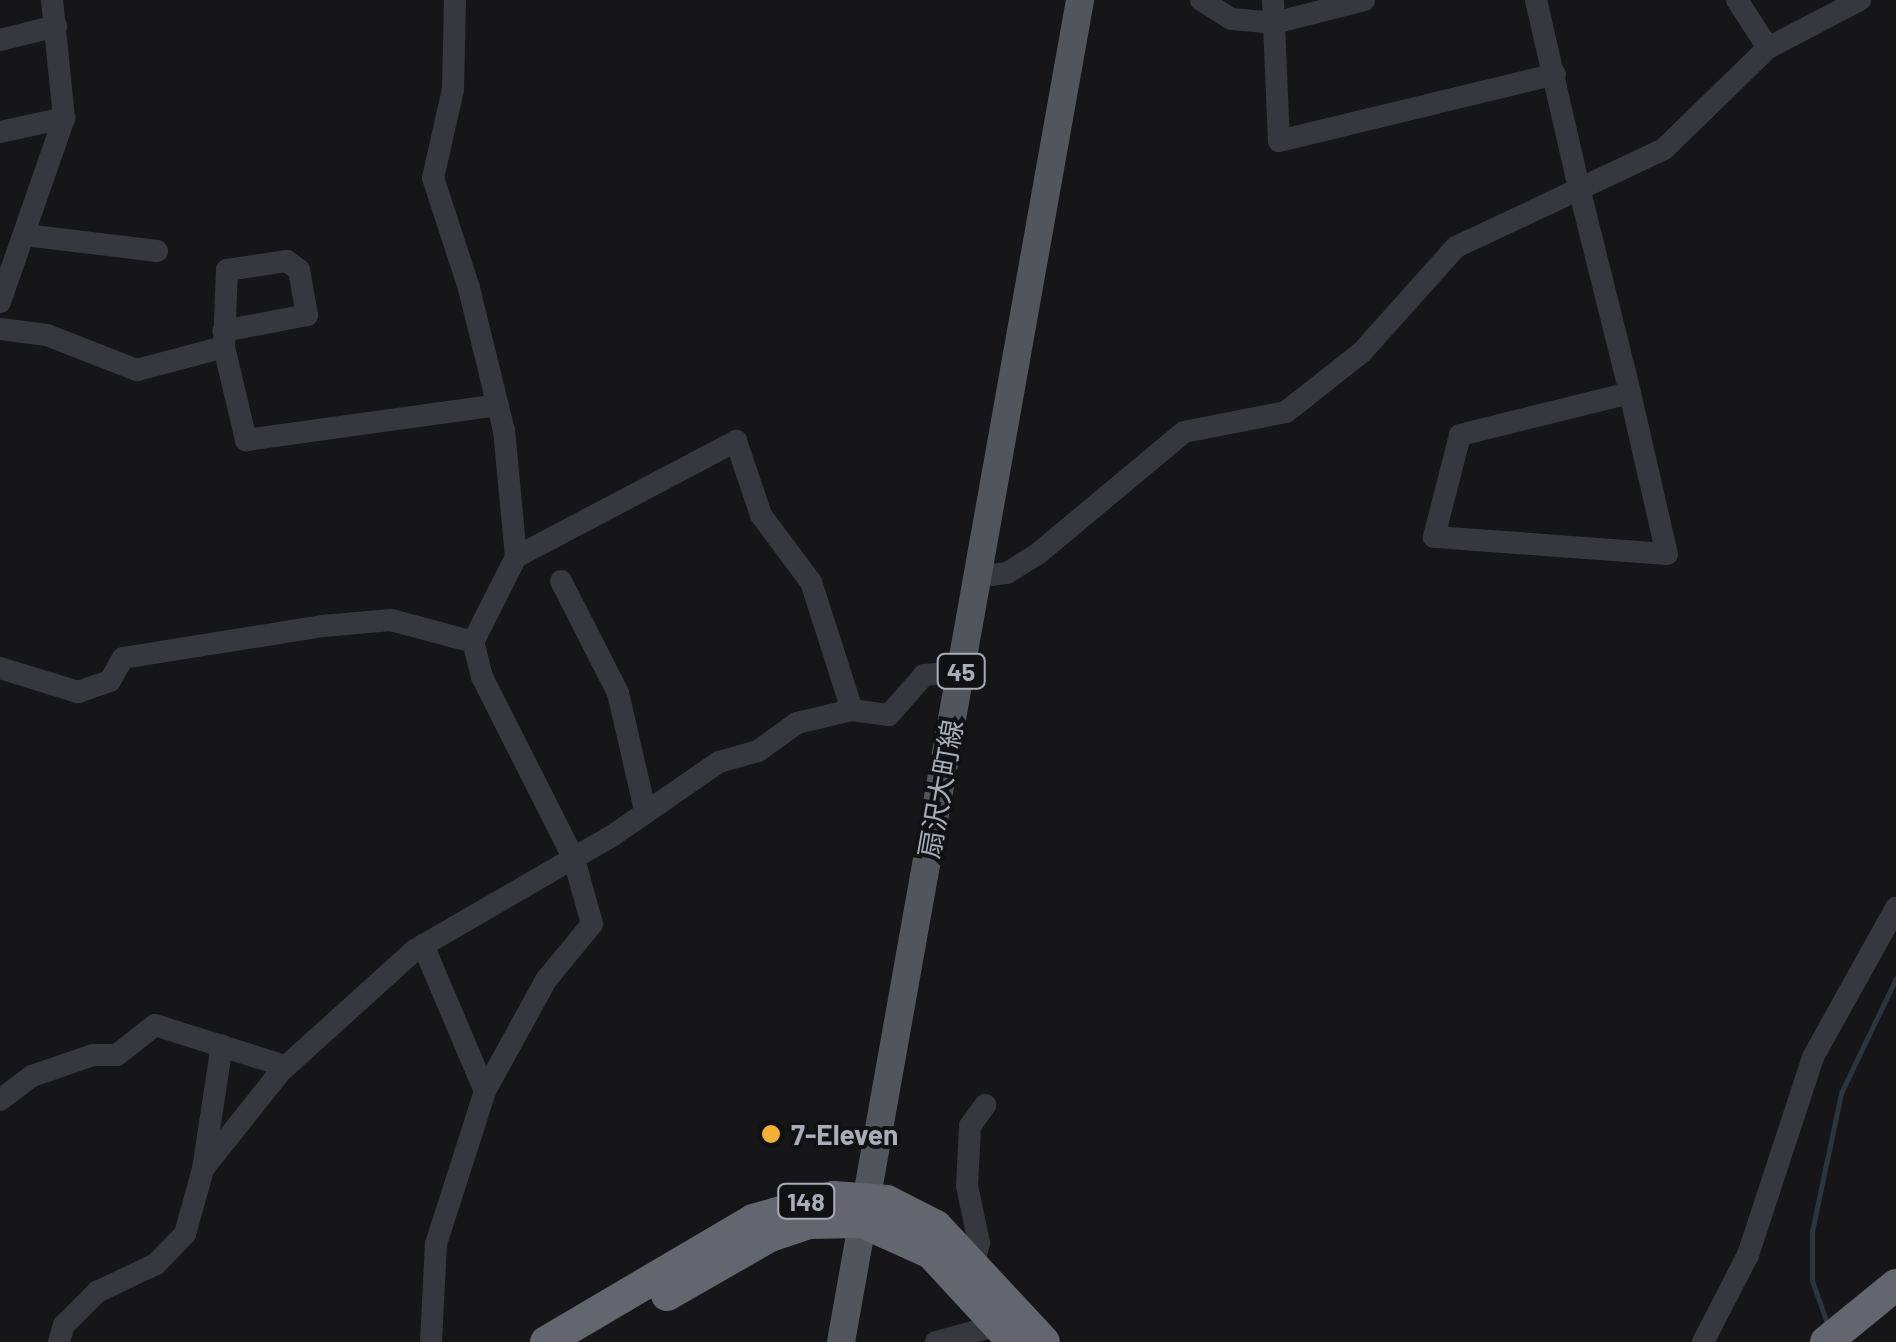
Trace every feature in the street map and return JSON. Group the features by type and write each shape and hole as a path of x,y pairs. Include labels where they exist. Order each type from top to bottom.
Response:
{"highway":[{"name":"148","path":"546,1342 753,1220 818,1198 864,1210 914,1213 974,1261 1044,1342"},
{"name":"148","path":"588,1342 770,1236 864,1210 931,1254 1005,1334"},
{"path":"1826,1342 1896,1284"}],"main road":[{"name":"扇沢大町線","path":"841,1342 1080,0"}],"street":[{"path":"0,302 64,118 52,0"},
{"path":"431,1342 436,1244 485,1092 546,980 592,924 574,859 482,677 474,642 516,557 498,405 433,178 453,89 455,0"},
{"path":"1201,0 1232,19 1364,0"},
{"path":"1536,0 1578,184 1630,392 1667,554 1434,538 1460,435 1630,392"},
{"path":"1737,0 1768,48"},
{"path":"977,577 1007,573 1040,552 1184,432 1286,412 1362,352 1456,248 1578,184 1664,149 1768,48 1860,0"},
{"path":"1274,11 1279,140 1555,74"},
{"path":"0,40 56,26"},
{"path":"0,132 64,118"},
{"path":"26,235 157,251"},
{"path":"0,329 47,335 137,370 224,339 246,440 498,405"},
{"path":"516,557 736,441 761,515 811,582 852,710"},
{"path":"560,582 618,693 645,810"},
{"path":"0,668 78,692 110,680 123,658 323,626 391,620 474,642"},
{"path":"203,1168 285,1066 423,945 574,859 687,779 758,750 797,723 852,710 888,715 924,675 960,672"},
{"path":"1703,1342 1748,1254 1813,1057 1896,908"},
{"path":"423,945 485,1092"},
{"path":"0,1100 32,1076 93,1055 117,1055 154,1025 285,1066"},
{"path":"59,1342 64,1326 96,1292 156,1264 184,1234 203,1168 222,1044"},
{"path":"974,1261 978,1243 968,1186 970,1126 985,1105"},
{"path":"936,1342 1005,1334"}],"waterway":[{"path":"1828,1326 1812,1280 1812,1231 1841,1093 1896,978"}],"place":[{"name":"7-Eleven","path":"771,1134"}]}
